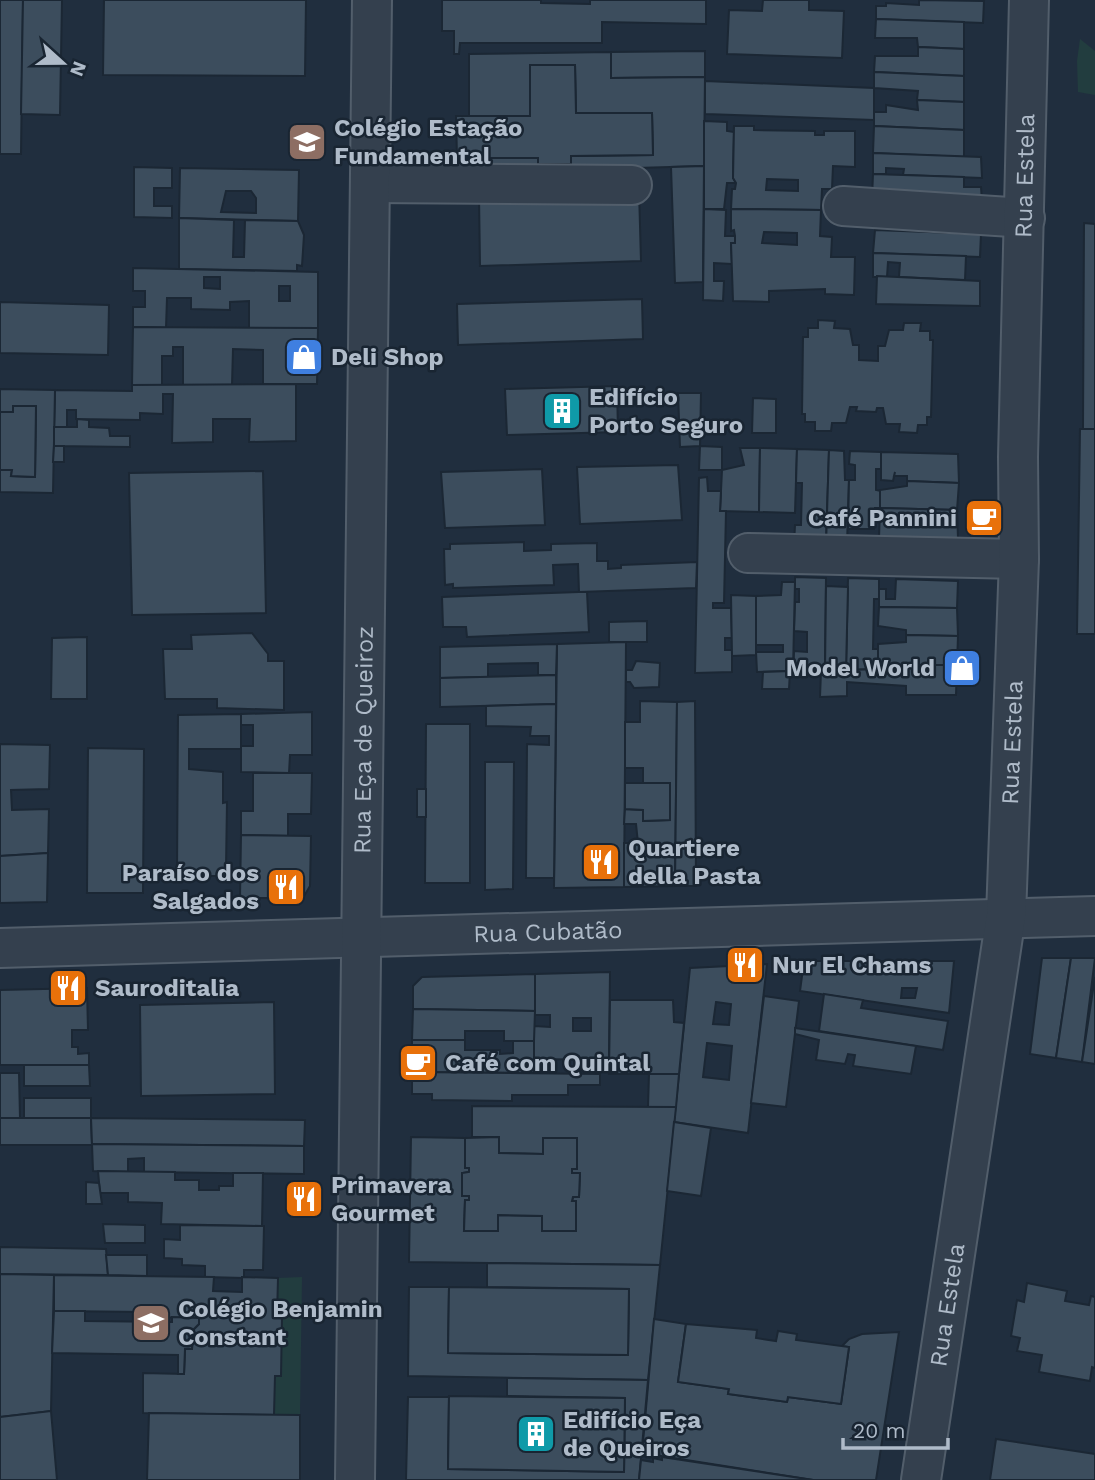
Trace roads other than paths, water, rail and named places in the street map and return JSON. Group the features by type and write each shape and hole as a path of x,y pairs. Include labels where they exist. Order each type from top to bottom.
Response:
{"street":[{"name":"Rua Eça de Queiroz","path":"355,1480 359,938 372,0"},
{"name":"Rua Estela","path":"921,1480 1006,916 1019,559 1018,457 1029,0"},
{"path":"370,183 632,186"},
{"path":"844,206 1025,218"},
{"path":"748,553 1019,559"},
{"name":"Rua Cubatão","path":"0,948 1006,916 1095,916"}],"place":[{"name":"Colégio Estação Fundamental","path":"307,142"},
{"name":"Deli Shop","path":"304,357"},
{"name":"Edifício Porto Seguro","path":"562,411"},
{"name":"Café Pannini","path":"984,518"},
{"name":"Model World","path":"962,668"},
{"name":"Quartiere della Pasta","path":"601,862"},
{"name":"Paraíso dos Salgados","path":"286,887"},
{"name":"Nur El Chams","path":"745,965"},
{"name":"Sauroditalia","path":"68,988"},
{"name":"Café com Quintal","path":"418,1063"},
{"name":"Primavera Gourmet","path":"304,1199"},
{"name":"Colégio Benjamin Constant","path":"151,1323"},
{"name":"Edifício Eça de Queiros","path":"536,1434"}]}
